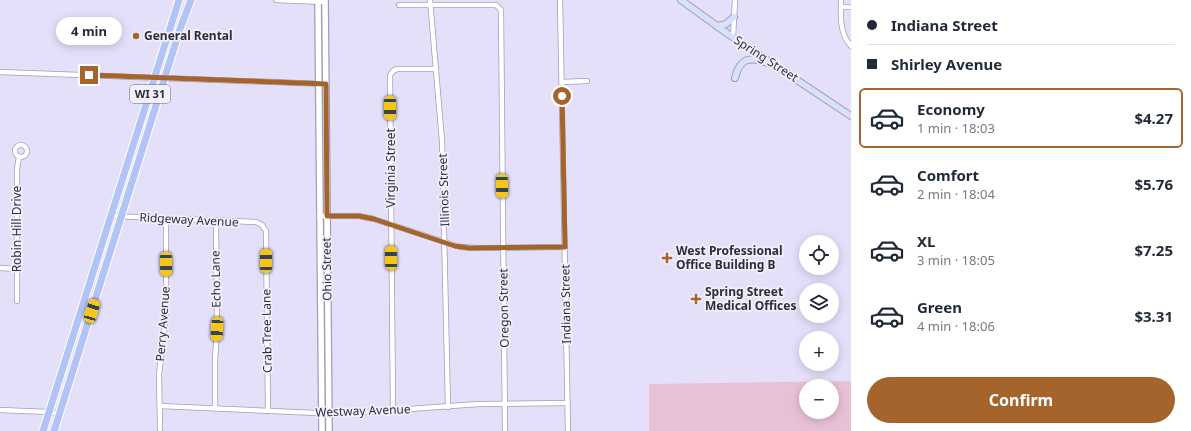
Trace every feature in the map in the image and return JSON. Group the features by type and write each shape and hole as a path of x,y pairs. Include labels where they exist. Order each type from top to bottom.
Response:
{"main road":[{"path":"180,0 180,29"},
{"name":"WI 31","path":"43,431 180,0"},
{"name":"WI 31","path":"54,431 180,29 191,0"},
{"name":"Spring Street","path":"681,0 733,37 851,116"},
{"path":"717,26 726,24 734,18"},
{"path":"735,78 740,64 746,60 756,60 779,68"}],"street":[{"path":"276,0 325,1"},
{"name":"Illinois Street","path":"430,0 442,141 448,406"},
{"name":"Indiana Street","path":"560,0 568,431"},
{"path":"733,37 735,0"},
{"path":"841,0 842,29 845,39 851,46"},
{"name":"Ohio Street","path":"318,1 322,431"},
{"name":"Ohio Street","path":"325,1 329,431"},
{"path":"398,5 431,6"},
{"name":"Oregon Street","path":"431,6 496,5 500,7 501,11 505,431"},
{"path":"841,7 851,7"},
{"name":"Virginia Street","path":"393,410 390,75 392,71 397,69 436,69"},
{"path":"0,72 326,84"},
{"path":"562,82 587,81"},
{"path":"319,133 326,133"},
{"name":"Robin Hill Drive","path":"17,301 17,169 19,157"},
{"path":"319,175 326,175"},
{"name":"Ridgeway Avenue","path":"111,216 256,222 264,227"},
{"path":"319,216 366,217 445,243 469,248 565,247"},
{"name":"Perry Avenue","path":"160,429 159,375 166,315 166,219"},
{"name":"Echo Lane","path":"215,408 217,329 216,221"},
{"name":"Crab Tree Lane","path":"264,227 266,231 268,411"},
{"path":"0,268 18,269"},
{"path":"320,282 327,282"},
{"path":"321,341 328,341"},
{"name":"Westway Avenue","path":"160,406 329,413 448,406 567,403"},
{"path":"0,410 49,412 60,414"}],"shaded area":[{"path":"839,381 851,381 851,431 649,431 649,384 799,382 799,419 839,419"}],"place":[{"name":"General Rental","path":"136,36"},
{"name":"West Professional Office Building B","path":"667,258"},
{"name":"Spring Street Medical Offices","path":"696,299"}],"route":[{"path":"89,75 326,84 327,216 366,217 455,246 469,248 565,247 562,96"}]}
